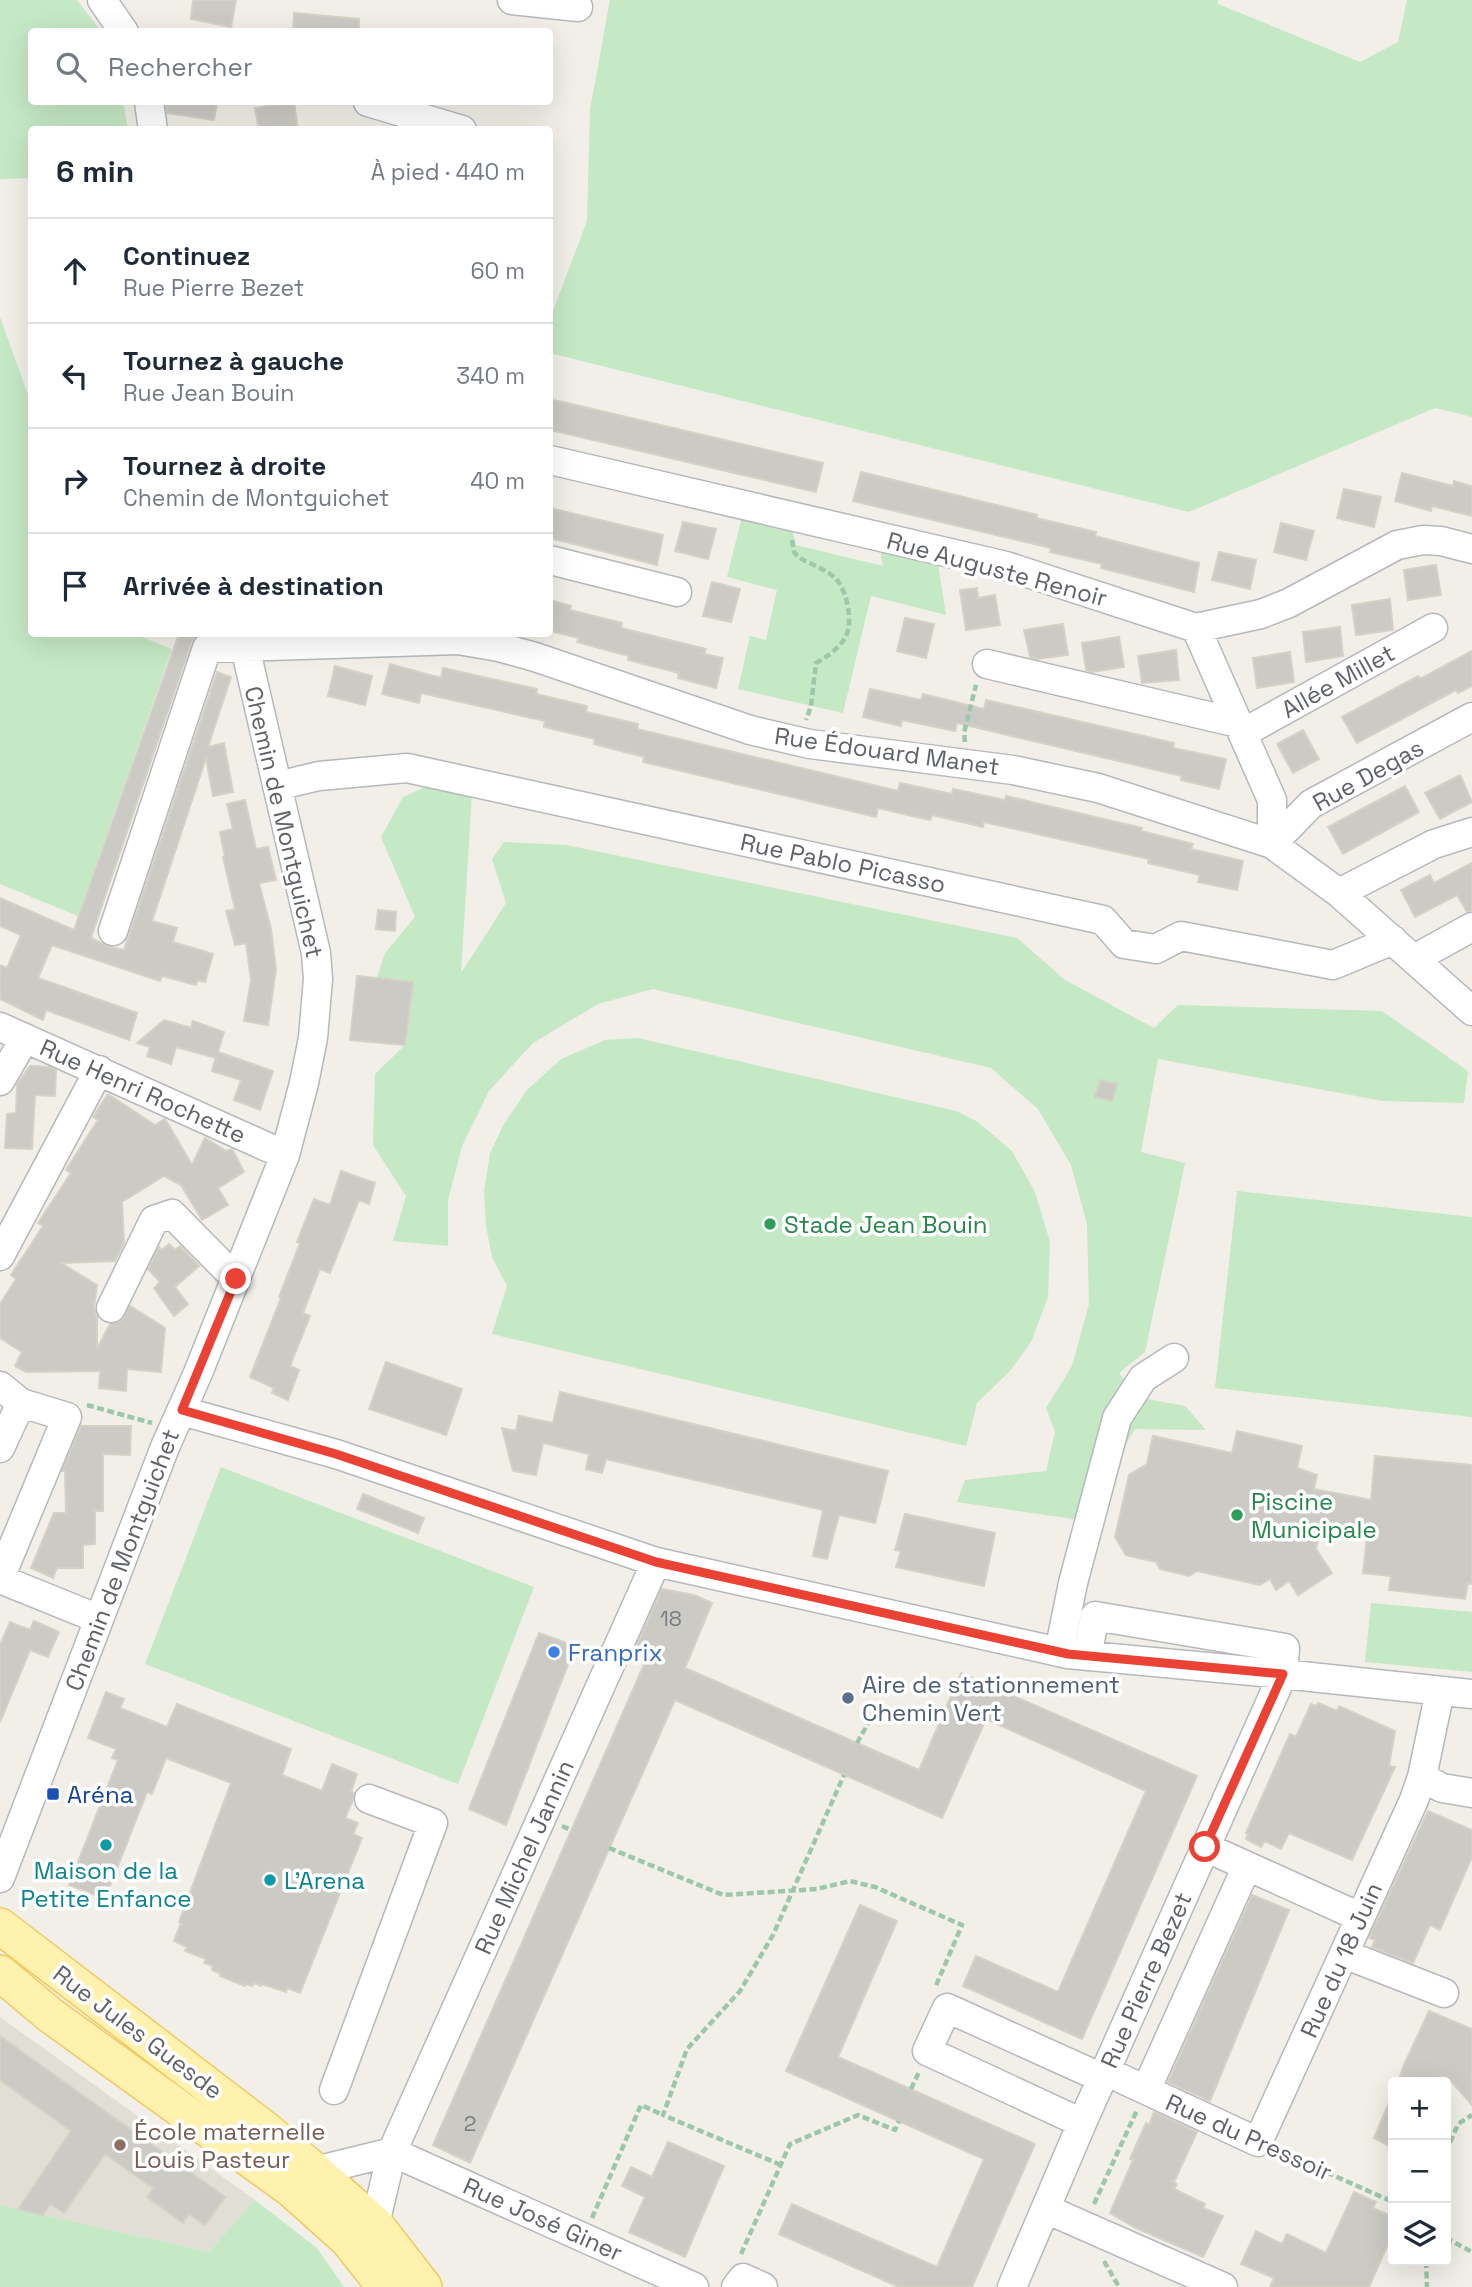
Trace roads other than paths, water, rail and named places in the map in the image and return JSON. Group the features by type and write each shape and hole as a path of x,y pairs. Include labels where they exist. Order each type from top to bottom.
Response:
{"main road":[{"name":"Rue Jules Guesde","path":"0,1926 265,2129 315,2171 375,2224 424,2287"},
{"name":"Rue Jules Guesde","path":"0,1973 50,2015 291,2189 348,2240 386,2287"}],"street":[{"path":"102,0 121,28"},
{"path":"512,0 578,7"},
{"path":"149,105 152,126"},
{"path":"378,105 449,126"},
{"name":"Rue Auguste Renoir","path":"553,461 1006,566 1196,628"},
{"path":"1272,844 1272,800 1196,628 1261,614 1289,603 1396,545 1423,540 1441,541 1472,549"},
{"path":"553,561 677,592"},
{"name":"Allée Millet","path":"1240,728 1433,628"},
{"name":"Rue Édouard Manet","path":"113,931 207,648 244,640 404,637"},
{"name":"Rue Édouard Manet","path":"462,637 535,657 750,730 798,741 1013,770 1098,788 1272,844 1339,893 1472,1012"},
{"name":"Chemin de Montguichet","path":"0,1878 177,1420 285,1154 313,1038 318,979 316,953 244,640"},
{"path":"987,664 1240,728"},
{"name":"Rue Degas","path":"1272,844 1311,804 1472,717"},
{"name":"Rue Pablo Picasso","path":"277,786 319,776 407,768 1103,920 1124,944 1156,949 1181,936 1333,965 1393,940"},
{"path":"1339,893 1434,844 1472,832"},
{"path":"1414,959 1472,927"},
{"path":"0,1082 12,1032"},
{"name":"Rue Henri Rochette","path":"12,1032 285,1154"},
{"path":"0,1256 99,1070"},
{"path":"111,1308 154,1220 172,1214 236,1279"},
{"path":"1059,1652 1073,1583 1117,1418 1143,1378 1174,1358"},
{"path":"0,1448 10,1394 67,1417 0,1578 99,1619"},
{"path":"177,1420 336,1454 656,1562 1059,1652 1472,1694"},
{"name":"Rue Michel Jannin","path":"375,2224 392,2152 656,1562"},
{"path":"1087,1656 1095,1616 1284,1648 1283,1674"},
{"name":"Rue Pierre Bezet","path":"1012,2287 1082,2123 1283,1674"},
{"name":"Rue du 18 Juin","path":"1258,2142 1413,1800 1422,1777 1440,1691"},
{"path":"1422,1777 1442,1788 1472,1793"},
{"path":"334,2090 433,1823 369,1800"},
{"path":"1205,1847 1360,1917"},
{"path":"1146,2090 1247,1866"},
{"path":"1344,1954 1444,1993"},
{"name":"Rue du Pressoir","path":"1082,2123 927,2051 947,2008 1146,2090 1258,2142"},
{"path":"315,2171 392,2152"},
{"name":"Rue José Giner","path":"392,2152 694,2287"},
{"path":"1046,2209 1223,2287"},
{"path":"737,2274 763,2287"}],"place":[{"name":"Stade Jean Bouin","path":"770,1224"},
{"name":"Piscine Municipale","path":"1237,1515"},
{"name":"Franprix","path":"554,1652"},
{"name":"Aire de stationnement Chemin Vert","path":"848,1698"},
{"name":"Aréna","path":"53,1794"},
{"name":"Maison de la Petite Enfance","path":"106,1845"},
{"name":"L'Arena","path":"270,1880"},
{"name":"École maternelle Louis Pasteur","path":"120,2145"}]}
